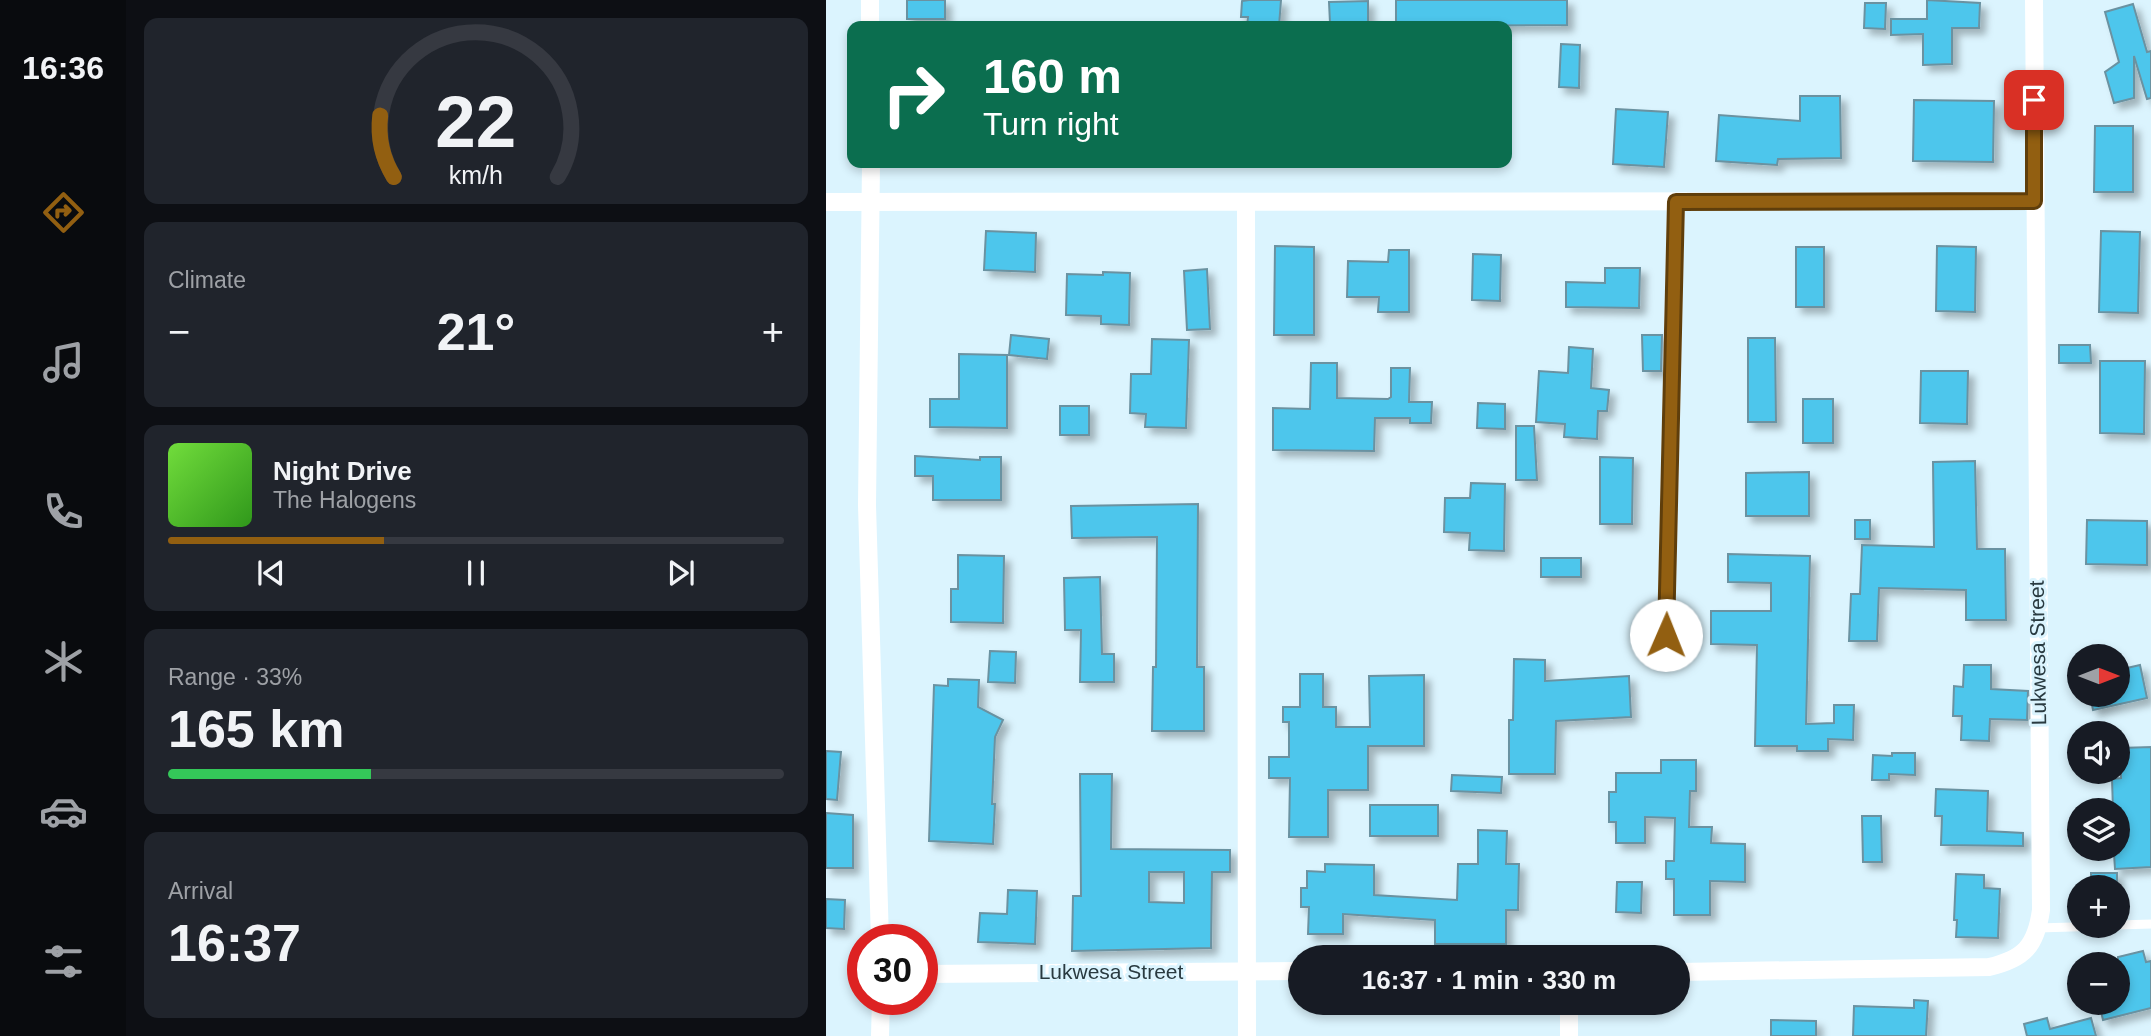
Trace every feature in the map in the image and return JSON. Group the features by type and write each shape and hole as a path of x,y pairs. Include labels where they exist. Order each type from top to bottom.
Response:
{"street":[{"path":"870,0 870,21"},
{"name":"Lukwesa Street","path":"2034,0 2041,910 2038,928"},
{"path":"871,168 867,505 880,924"},
{"path":"826,202 2034,201"},
{"path":"1246,202 1247,1036"},
{"path":"1666,635 1676,202"},
{"path":"1690,972 1989,967 2010,962 2026,951 2038,928"},
{"name":"Lukwesa Street","path":"938,974 1288,971"},
{"path":"880,1036 881,1015"},
{"path":"1569,1015 1569,1036"}],"lane":[{"path":"2130,925 2151,924"},
{"path":"2038,928 2067,927"}],"building":[{"path":"907,0 945,0 945,19 907,19"},
{"path":"1281,0 1279,21 1248,21 1248,17 1241,17 1242,1"},
{"path":"1396,0 1567,0 1567,25 1512,25 1512,21 1396,21"},
{"path":"1927,0 1980,3 1979,28 1952,28 1952,64 1923,65 1923,34 1891,35 1891,19 1927,19"},
{"path":"1368,1 1368,21 1330,21 1329,2"},
{"path":"1865,3 1886,3 1885,29 1864,28"},
{"path":"2133,4 2147,52 2151,51 2151,98 2147,99 2134,56 2134,98 2114,103 2105,72 2119,62 2105,12"},
{"path":"1561,44 1580,45 1579,88 1559,87"},
{"path":"1800,96 1840,96 1841,158 1778,159 1777,165 1716,161 1719,115 1800,121"},
{"path":"1914,100 1994,101 1993,162 1913,161"},
{"path":"1616,109 1668,112 1664,167 1613,164"},
{"path":"2095,126 2133,126 2133,192 2094,192"},
{"path":"986,231 1036,233 1035,272 984,270"},
{"path":"2101,231 2140,232 2138,313 2099,312"},
{"path":"1275,246 1314,247 1314,335 1274,335"},
{"path":"1937,246 1976,247 1975,312 1936,311"},
{"path":"1796,247 1824,247 1824,307 1796,307"},
{"path":"1389,250 1409,250 1409,312 1378,312 1379,297 1347,297 1348,261 1388,262"},
{"path":"1473,254 1501,255 1500,301 1472,300"},
{"path":"1605,268 1640,268 1639,308 1566,307 1566,282 1605,283"},
{"path":"1207,269 1210,329 1187,330 1184,271"},
{"path":"1103,272 1130,273 1129,325 1101,324 1101,316 1066,315 1067,274 1103,275"},
{"path":"1011,335 1049,339 1047,359 1009,355"},
{"path":"1642,335 1662,335 1661,371 1643,371"},
{"path":"1748,338 1775,338 1776,422 1748,422"},
{"path":"1152,339 1189,340 1186,428 1145,427 1146,414 1130,413 1131,374 1151,374"},
{"path":"2059,345 2090,345 2091,363 2059,363"},
{"path":"1569,347 1593,349 1591,388 1609,390 1607,411 1598,411 1597,439 1564,437 1565,424 1536,422 1539,371 1568,373"},
{"path":"959,354 1007,355 1007,428 930,427 930,399 959,399"},
{"path":"2100,361 2145,361 2144,434 2100,433"},
{"path":"1311,363 1337,363 1337,398 1388,399 1391,397 1391,368 1410,368 1409,402 1432,402 1431,423 1410,423 1410,418 1375,418 1374,451 1273,450 1273,408 1310,409"},
{"path":"1921,371 1968,371 1967,424 1920,423"},
{"path":"1803,399 1833,399 1833,443 1803,443"},
{"path":"1478,403 1505,404 1505,429 1477,428"},
{"path":"1060,406 1089,406 1089,435 1060,435"},
{"path":"1516,426 1534,426 1537,480 1516,480"},
{"path":"915,456 980,460 980,457 1001,457 1001,500 933,500 933,476 915,476"},
{"path":"1600,457 1633,458 1632,524 1600,524"},
{"path":"1975,461 1977,549 2005,549 2006,620 1966,620 1966,590 1879,588 1877,641 1849,641 1851,594 1860,594 1862,545 1934,547 1933,462"},
{"path":"1809,472 1809,516 1746,516 1746,473"},
{"path":"1471,483 1505,484 1504,551 1469,550 1470,533 1444,532 1445,498 1470,498"},
{"path":"1198,504 1197,667 1204,667 1204,731 1152,731 1153,667 1156,667 1157,537 1072,538 1071,506"},
{"path":"1855,520 1870,520 1870,539 1855,539"},
{"path":"2087,520 2147,521 2147,565 2086,564"},
{"path":"1728,554 1810,556 1806,724 1834,723 1834,705 1854,705 1853,740 1828,739 1828,751 1797,751 1797,746 1755,746 1757,645 1711,644 1711,611 1771,611 1771,583 1728,582"},
{"path":"958,555 1004,556 1003,623 951,622 951,589 958,589"},
{"path":"1541,558 1581,558 1581,577 1541,577"},
{"path":"1100,577 1102,654 1114,654 1114,682 1080,682 1081,630 1065,630 1064,578"},
{"path":"990,651 1016,652 1015,683 988,682"},
{"path":"1514,659 1545,660 1545,681 1629,676 1631,717 1556,721 1555,774 1509,774 1509,720 1513,720"},
{"path":"1964,665 1991,665 1991,689 2028,691 2027,720 1990,719 1989,741 1961,740 1962,716 1953,716 1954,686 1963,687"},
{"path":"2140,665 2147,698 2130,702 2130,667"},
{"path":"1300,674 1323,674 1323,707 1336,707 1336,727 1370,727 1369,676 1424,675 1424,746 1368,746 1368,790 1328,790 1328,837 1289,837 1290,778 1269,778 1269,757 1289,757 1289,722 1283,722 1283,707 1300,707"},
{"path":"948,679 979,680 978,707 1003,720 995,737 993,844 929,841 934,685 948,686"},
{"path":"2151,747 2151,867 2115,869 2114,861 2130,861 2130,798 2113,798 2112,784 2130,784 2130,748"},
{"path":"826,751 841,752 837,800 826,799"},
{"path":"1892,753 1915,753 1915,775 1889,774 1889,780 1872,780 1873,755 1892,756"},
{"path":"1661,760 1696,760 1696,791 1690,791 1689,827 1712,827 1711,843 1745,844 1745,882 1710,881 1710,915 1674,915 1674,879 1666,879 1666,861 1674,861 1675,818 1645,817 1645,843 1616,843 1616,822 1609,822 1609,792 1616,792 1616,773 1661,773"},
{"path":"1080,774 1112,774 1111,849 1230,850 1230,872 1212,872 1211,948 1072,951 1073,896 1081,896","holes":["1149,872 1184,872 1184,903 1149,902"]},
{"path":"1452,775 1502,777 1501,793 1451,791"},
{"path":"1936,789 1988,791 1987,831 2023,833 2023,846 1941,845 1942,816 1935,816"},
{"path":"1370,805 1438,805 1438,836 1370,836"},
{"path":"826,813 853,815 853,868 826,868"},
{"path":"1862,816 1881,816 1882,862 1863,862"},
{"path":"1478,830 1507,831 1506,864 1519,864 1518,910 1506,910 1506,944 1435,944 1435,920 1343,914 1343,934 1308,934 1309,907 1301,907 1301,888 1307,888 1307,871 1325,872 1325,864 1374,865 1374,895 1457,900 1458,864 1478,864"},
{"path":"2091,873 2117,873 2117,875"},
{"path":"1956,874 1984,875 1984,888 2000,889 1998,938 1956,937"},
{"path":"1617,882 1642,882 1641,913 1616,912"},
{"path":"1008,890 1037,891 1035,944 978,942 980,913 1007,914"},
{"path":"826,899 845,900 844,929 826,928"},
{"path":"2143,951 2146,962 2151,961 2151,1008 2130,1013 2130,954"},
{"path":"1914,1000 1928,1001 1926,1036 1853,1036 1854,1006 1914,1008"},
{"path":"2102,1015 2123,1015 2103,1020"},
{"path":"2047,1018 2050,1029 2091,1018 2096,1036 2027,1036 2024,1024"},
{"path":"1771,1020 1816,1021 1816,1036 1771,1036"}],"route":[{"path":"1666,635 1676,202 2034,201 2034,100"}]}
